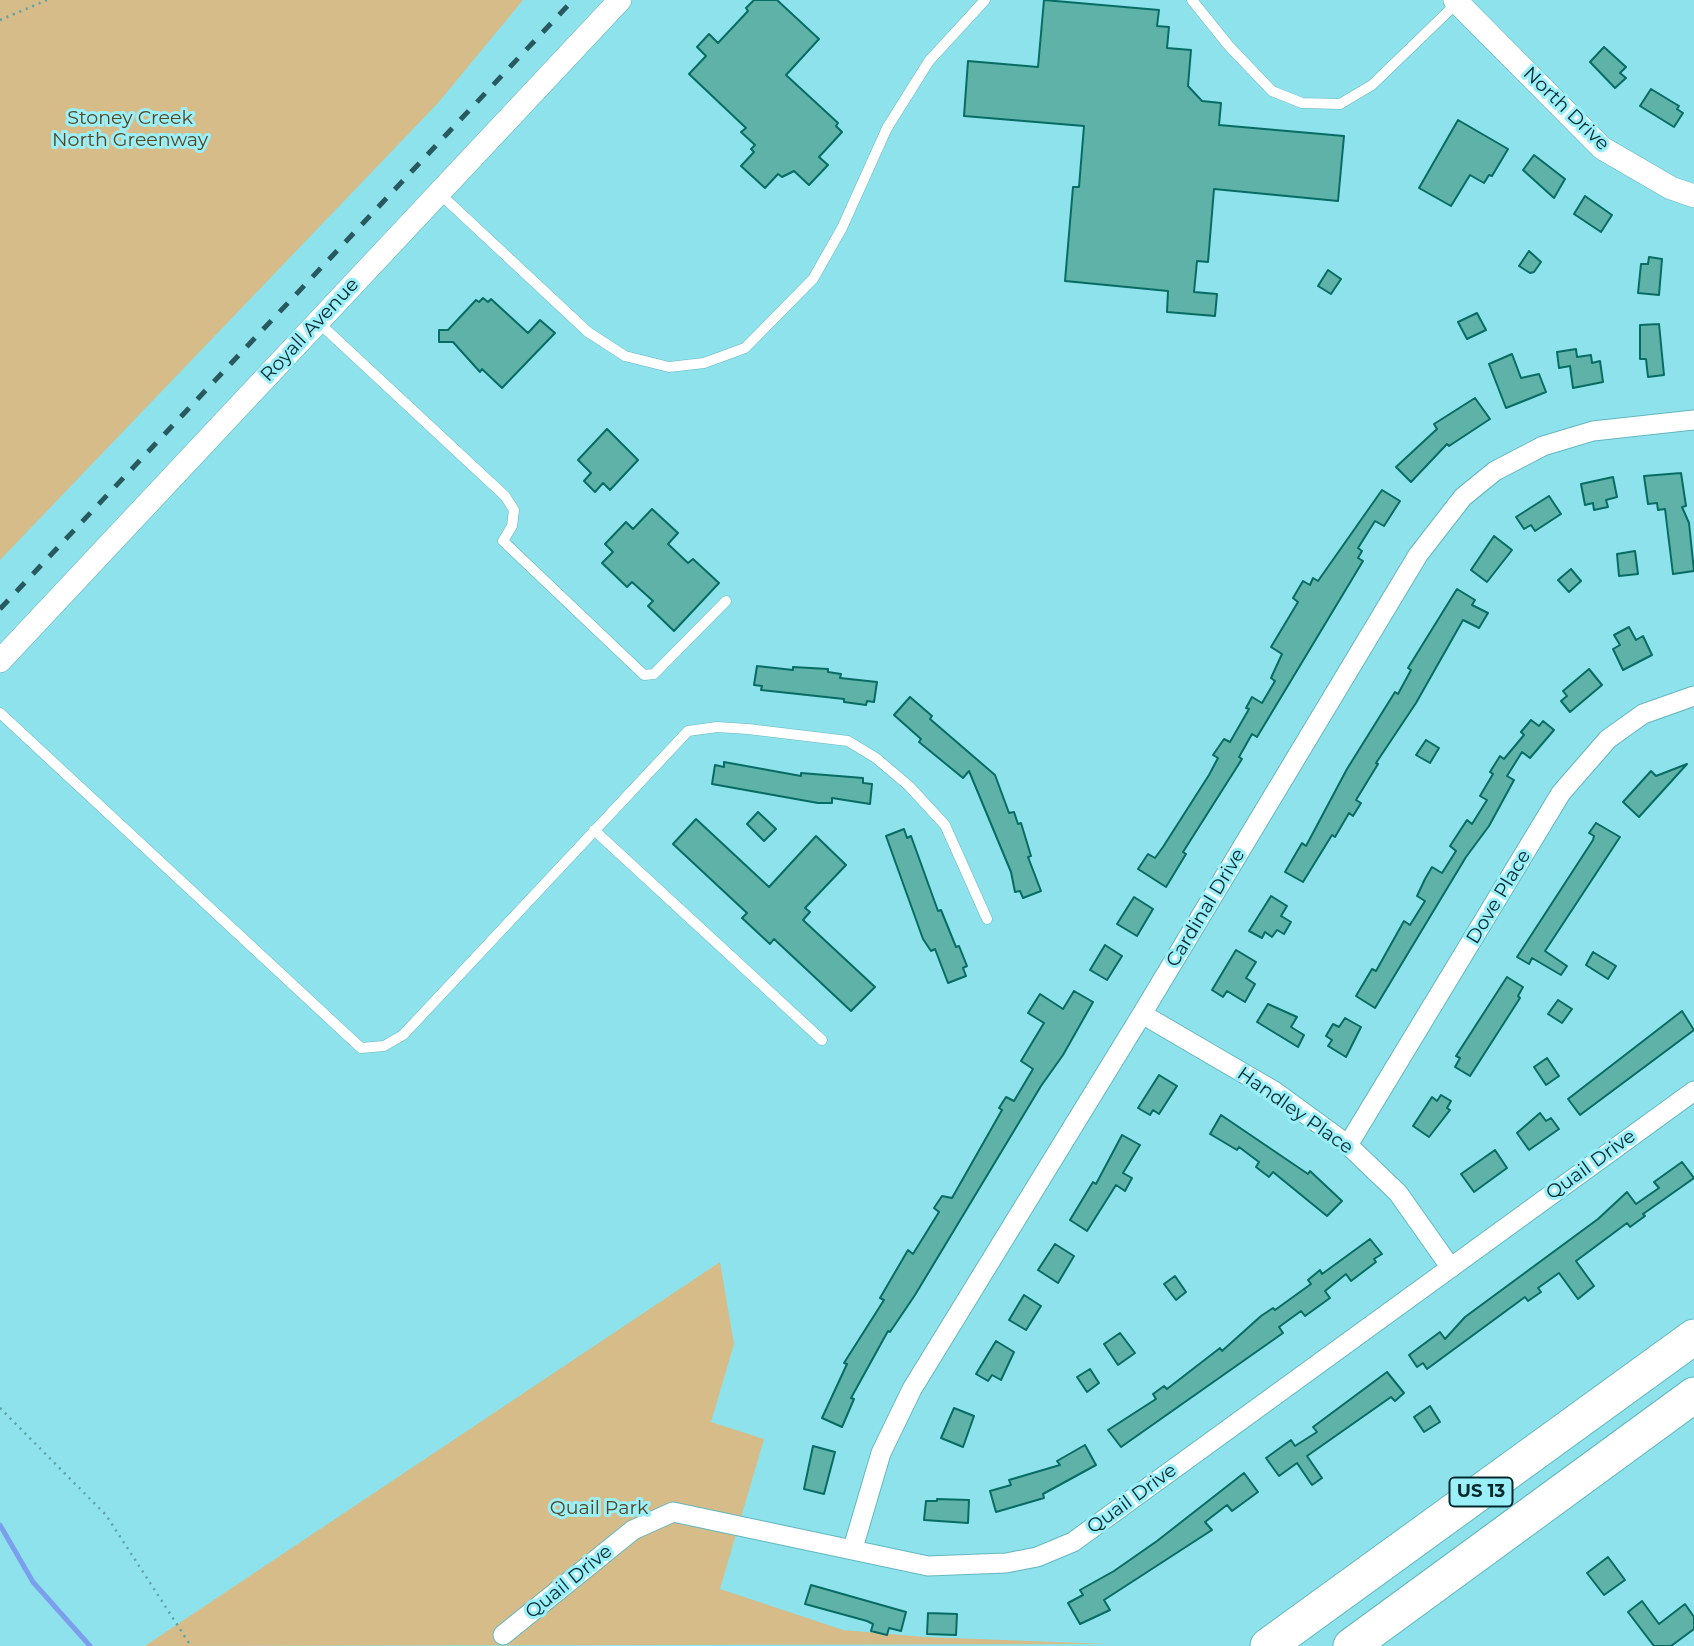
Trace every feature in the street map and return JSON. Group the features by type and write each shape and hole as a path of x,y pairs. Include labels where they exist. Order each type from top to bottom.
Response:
{"highway":[{"name":"US 13","path":"1268,1646 1694,1336"},
{"name":"US 13","path":"1351,1646 1694,1395"}],"street":[{"name":"Royall Avenue","path":"0,661 620,0"},
{"name":"North Drive","path":"1456,1 1602,148 1671,188 1694,196"},
{"name":"Cardinal Drive","path":"853,1548 881,1453 912,1389 1142,1014 1418,555 1463,497 1495,471 1543,446 1593,431 1694,421"},
{"name":"Dove Place","path":"1348,1145 1561,793 1608,739 1643,714 1694,696"},
{"name":"Handley Place","path":"1142,1014 1274,1091 1348,1145 1398,1193 1451,1268"},
{"name":"Quail Drive","path":"503,1635 633,1530 673,1512 928,1566 1006,1563 1037,1557 1073,1542 1694,1091"}],"lane":[{"path":"439,192 588,332 625,356 669,367 704,363 745,348 813,279 842,228 887,128 929,61 985,0"},
{"path":"1192,0 1229,46 1272,91 1302,103 1340,104 1371,85 1456,1"},
{"path":"317,322 505,496 514,510 512,526 503,541 644,675 654,674 726,601"},
{"path":"0,713 360,1048 384,1046 404,1035 688,731 738,728 848,741 876,758 944,825 987,919"},
{"path":"594,830 822,1040"}],"path":[{"path":"0,20 47,0"},
{"path":"0,1408 106,1515 191,1646"}],"green space":[{"name":"Stoney Creek North Greenway","path":"0,0 523,0 438,103 0,560"},
{"name":"Quail Park","path":"720,1262 734,1344 711,1422 764,1439 720,1589 843,1630 925,1637 1109,1644 145,1646"}],"building":[{"path":"754,0 777,0 819,39 786,75 838,123 836,126 842,132 819,157 828,165 809,185 794,171 782,177 778,174 765,188 741,166 754,152 751,149 755,145 741,132 746,128 689,74 706,56 697,47 709,34 718,43 748,11 746,8"},
{"path":"1044,0 1159,10 1157,26 1169,27 1167,48 1191,50 1188,86 1202,101 1221,103 1219,125 1344,136 1338,201 1214,189 1208,262 1197,261 1194,292 1217,294 1215,316 1167,312 1168,291 1065,281 1073,187 1079,187 1084,126 964,116 968,61 1038,67"},
{"path":"1604,47 1626,67 1620,73 1626,78 1615,88 1590,62"},
{"path":"1651,89 1679,106 1677,109 1683,113 1674,127 1640,106"},
{"path":"1458,120 1508,149 1492,176 1489,175 1484,183 1470,175 1451,206 1419,188"},
{"path":"1534,155 1565,179 1554,198 1523,170"},
{"path":"1585,196 1612,215 1601,232 1574,214"},
{"path":"1529,251 1541,262 1534,272 1530,273 1519,266"},
{"path":"1649,257 1662,259 1659,295 1638,293 1641,264 1648,264"},
{"path":"1328,270 1341,279 1331,294 1318,286"},
{"path":"483,298 488,302 491,299 528,333 540,320 555,333 502,388 482,369 480,372 453,342 439,342 439,330 448,330 476,300 479,302"},
{"path":"1477,313 1486,330 1467,339 1458,322"},
{"path":"1659,324 1664,375 1648,377 1646,359 1640,359 1640,325"},
{"path":"1576,349 1577,357 1591,355 1592,363 1600,361 1603,382 1573,388 1570,366 1559,368 1557,352"},
{"path":"1512,354 1521,378 1539,374 1546,392 1506,408 1489,364"},
{"path":"1475,398 1490,419 1449,446 1447,444 1411,482 1396,467 1437,429 1434,424"},
{"path":"607,429 638,460 610,490 603,483 595,492 584,481 591,473 578,460"},
{"path":"1681,473 1686,506 1682,507 1689,523 1694,571 1673,574 1665,509 1658,510 1657,503 1648,504 1644,476"},
{"path":"1613,477 1617,497 1606,500 1608,507 1594,510 1593,503 1585,505 1581,484"},
{"path":"1382,490 1400,501 1384,526 1375,521 1358,548 1362,551 1358,558 1363,561 1257,737 1252,734 1239,757 1242,759 1183,852 1186,854 1166,887 1138,869 1148,854 1155,858 1163,847 1209,775 1218,758 1213,755 1224,739 1230,742 1249,709 1246,708 1252,697 1262,703 1275,681 1271,678 1282,654 1271,647 1298,602 1293,598 1303,581 1310,585 1313,578 1318,581"},
{"path":"1549,496 1561,514 1535,531 1531,525 1524,529 1516,517"},
{"path":"652,509 678,533 668,544 688,563 693,559 719,583 674,631 648,606 653,601 632,582 627,587 602,563 613,552 605,544 626,522 633,529"},
{"path":"1494,536 1512,550 1487,582 1471,570"},
{"path":"1635,551 1638,574 1619,576 1617,554"},
{"path":"1571,569 1581,581 1569,592 1558,580"},
{"path":"1457,589 1475,600 1472,605 1488,613 1479,628 1463,620 1416,703 1376,763 1378,764 1356,800 1361,803 1353,816 1349,813 1335,837 1332,835 1303,882 1285,872 1302,843 1306,846 1347,769 1395,692 1398,694 1411,670 1408,668"},
{"path":"1629,627 1636,640 1643,636 1652,655 1623,670 1613,649 1620,645 1614,635"},
{"path":"757,666 793,670 793,667 828,669 828,672 841,674 840,678 877,682 874,702 867,701 866,705 844,702 844,699 761,690 762,686 754,685"},
{"path":"1589,669 1602,685 1570,712 1561,701 1567,696 1563,691"},
{"path":"910,697 932,716 930,719 995,775 1009,813 1014,812 1018,824 1021,823 1031,856 1028,857 1041,891 1023,898 1020,891 1015,892 1011,872 969,771 963,778 919,742 921,739 894,715"},
{"path":"1531,720 1539,726 1543,721 1554,730 1530,758 1522,752 1507,776 1514,780 1489,826 1466,857 1375,1008 1356,996 1372,969 1376,971 1404,921 1410,925 1425,901 1417,896 1432,867 1442,873 1456,851 1450,846 1467,820 1472,824 1487,800 1480,796 1493,774 1490,772 1500,756 1504,759 1524,735 1521,732"},
{"path":"1426,740 1439,748 1430,763 1416,755"},
{"path":"724,762 801,776 801,773 863,778 863,783 872,784 870,804 832,798 832,803 818,803 712,784 715,765 724,767"},
{"path":"1687,764 1639,817 1623,802 1651,771 1656,776"},
{"path":"758,812 776,829 764,841 747,824"},
{"path":"696,819 769,887 816,836 846,865 805,908 810,912 803,920 875,987 851,1011 774,939 770,944 742,918 747,913 673,844"},
{"path":"1596,823 1620,837 1545,951 1567,966 1561,975 1532,958 1529,964 1517,957 1593,840 1594,836 1589,833"},
{"path":"904,829 907,838 911,836 938,911 941,910 967,966 963,968 966,976 948,983 935,949 931,951 923,939 886,836"},
{"path":"1271,896 1287,906 1281,916 1291,922 1284,934 1277,930 1272,937 1265,932 1262,938 1249,931"},
{"path":"1134,897 1153,909 1137,936 1117,924"},
{"path":"1105,945 1122,956 1107,980 1090,970"},
{"path":"1236,950 1256,962 1246,978 1255,984 1245,1002 1227,991 1223,997 1212,990"},
{"path":"1593,952 1616,966 1608,979 1586,965"},
{"path":"1507,977 1523,987 1518,996 1520,998 1470,1076 1455,1067 1460,1058 1456,1056"},
{"path":"1074,991 1093,1002 1063,1055 1041,1086 915,1295 890,1332 888,1331 851,1398 854,1399 842,1427 822,1418 847,1364 844,1363 884,1300 880,1298 908,1250 913,1254 939,1212 934,1208 942,1196 952,1198 1002,1110 999,1108 1006,1097 1014,1101 1033,1069 1021,1061 1044,1023 1028,1013 1040,994 1063,1009"},
{"path":"1558,1000 1572,1009 1562,1023 1548,1014"},
{"path":"1268,1004 1297,1017 1291,1027 1304,1035 1298,1047 1257,1022"},
{"path":"1682,1011 1694,1030 1580,1115 1568,1099"},
{"path":"1345,1018 1361,1027 1346,1057 1328,1046 1332,1040 1326,1036 1333,1024 1339,1027"},
{"path":"1547,1058 1559,1076 1546,1085 1534,1067"},
{"path":"1159,1075 1177,1086 1159,1114 1153,1110 1150,1115 1138,1108"},
{"path":"1441,1095 1451,1101 1447,1108 1450,1110 1429,1137 1413,1126 1432,1097 1437,1101"},
{"path":"1540,1113 1546,1121 1551,1118 1559,1129 1529,1150 1517,1133"},
{"path":"1221,1115 1308,1174 1310,1171 1342,1201 1327,1216 1273,1172 1269,1177 1256,1167 1259,1162 1239,1147 1237,1150 1210,1134"},
{"path":"1122,1135 1140,1145 1123,1173 1132,1178 1125,1191 1116,1185 1087,1231 1070,1220 1093,1182 1096,1184"},
{"path":"1495,1150 1507,1168 1474,1192 1461,1174"},
{"path":"1682,1162 1694,1178 1643,1214 1645,1216 1630,1227 1627,1223 1576,1261 1594,1286 1578,1299 1559,1273 1538,1288 1541,1292 1528,1301 1525,1297 1427,1369 1423,1363 1417,1367 1409,1355 1440,1332 1445,1339 1465,1317 1598,1219 1627,1192 1636,1204 1659,1188 1654,1182"},
{"path":"1370,1239 1382,1254 1374,1259 1376,1262 1351,1281 1346,1274 1325,1291 1330,1298 1305,1316 1301,1311 1279,1327 1283,1333 1121,1447 1108,1430 1156,1399 1153,1394 1164,1386 1167,1389 1220,1348 1222,1351 1261,1316 1273,1308 1275,1310 1311,1284 1308,1280 1320,1270 1322,1274"},
{"path":"1055,1244 1074,1256 1058,1283 1038,1270"},
{"path":"1175,1276 1186,1292 1176,1300 1164,1284"},
{"path":"1024,1295 1041,1306 1026,1330 1009,1320"},
{"path":"1120,1333 1135,1353 1118,1365 1104,1344"},
{"path":"996,1341 1014,1352 1001,1380 992,1375 988,1381 976,1374"},
{"path":"1090,1369 1099,1383 1087,1392 1077,1377"},
{"path":"1387,1372 1404,1393 1395,1401 1391,1397 1307,1456 1322,1478 1312,1485 1297,1463 1279,1476 1266,1458 1291,1440 1295,1446 1317,1432 1313,1427"},
{"path":"1430,1406 1440,1422 1424,1432 1414,1417"},
{"path":"954,1408 974,1416 963,1447 941,1438"},
{"path":"1085,1445 1096,1465 1043,1494 1044,1498 996,1512 990,1491 1011,1485 1009,1480 1060,1465 1057,1461"},
{"path":"813,1446 835,1452 824,1494 804,1489"},
{"path":"1244,1473 1258,1492 1232,1511 1227,1505 1205,1522 1212,1530 1104,1600 1110,1610 1080,1624 1068,1603 1083,1595 1080,1590 1114,1571 1157,1541"},
{"path":"969,1500 968,1523 924,1520 926,1501"},
{"path":"1608,1557 1625,1580 1604,1595 1587,1573"},
{"path":"811,1585 906,1612 901,1631 889,1628 887,1635 871,1631 873,1624 867,1621 805,1604"},
{"path":"1642,1601 1659,1624 1685,1604 1694,1617 1694,1629 1671,1646 1654,1646 1628,1612"},
{"path":"928,1613 957,1614 956,1635 927,1634"}],"waterway":[{"path":"0,1525 33,1582 90,1646"}],"railway":[{"path":"0,609 573,0"}]}
